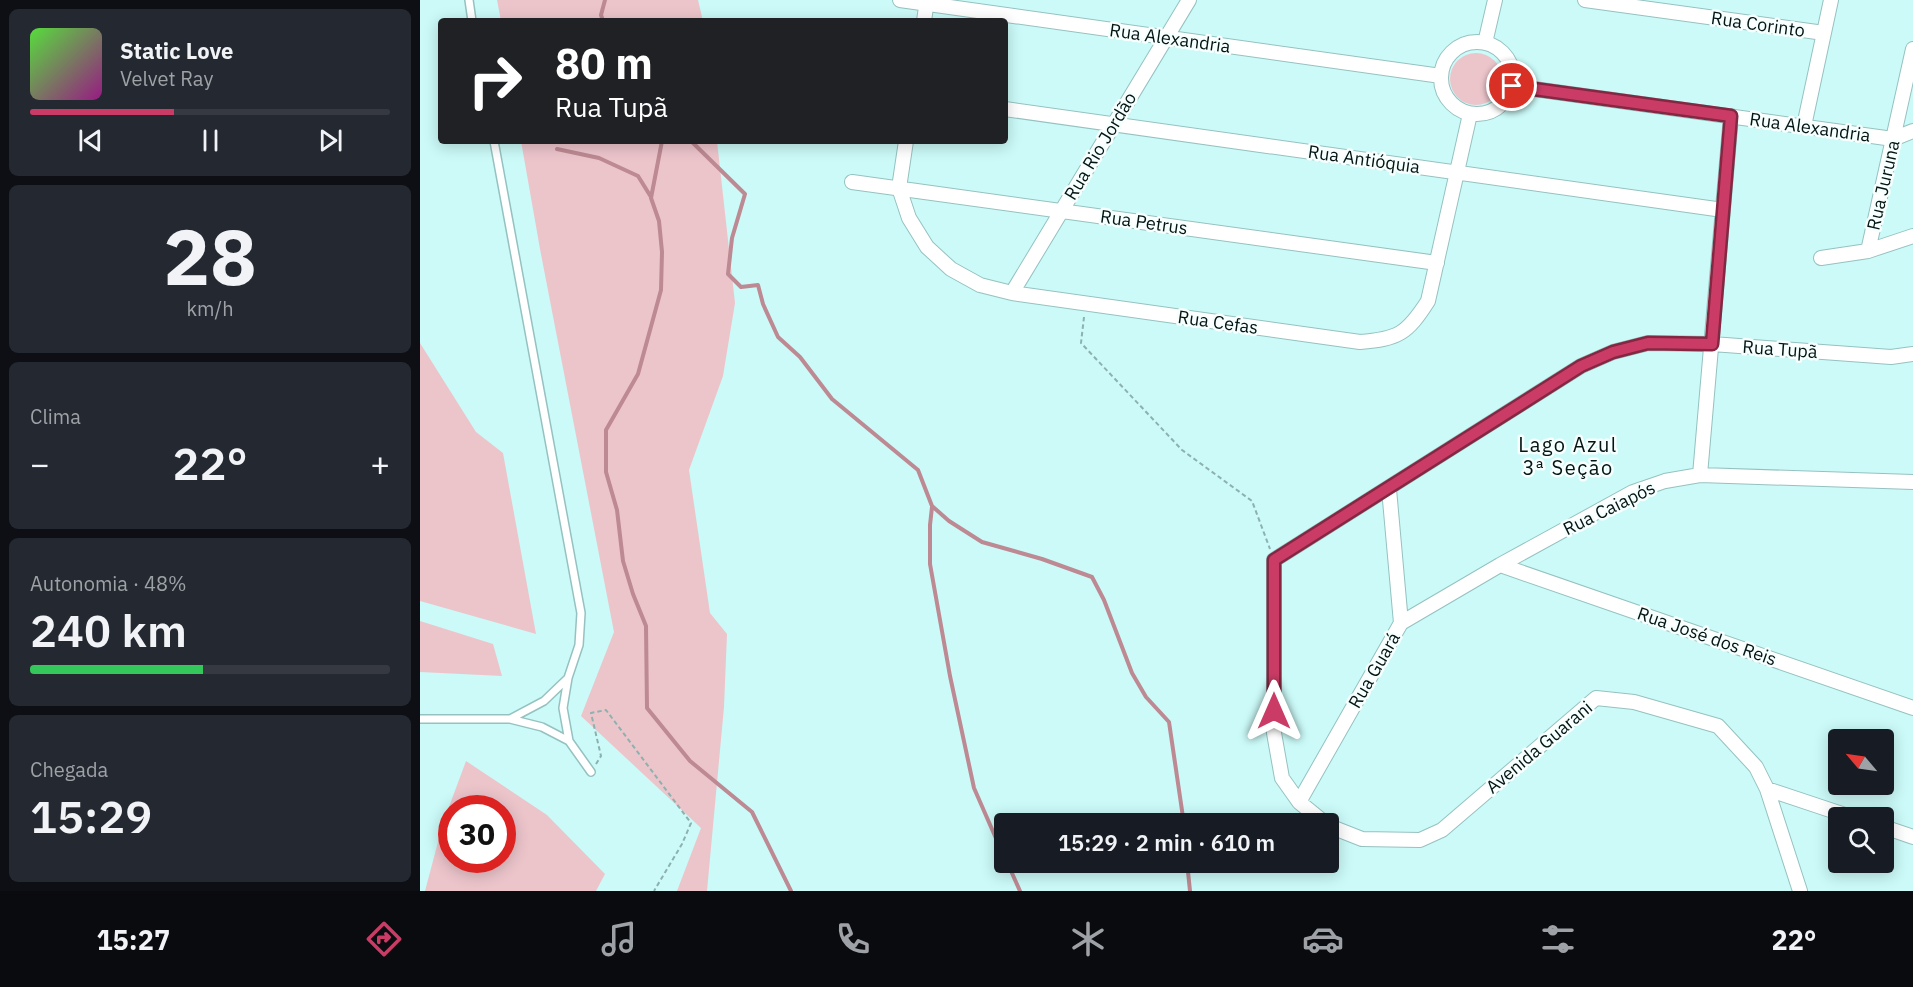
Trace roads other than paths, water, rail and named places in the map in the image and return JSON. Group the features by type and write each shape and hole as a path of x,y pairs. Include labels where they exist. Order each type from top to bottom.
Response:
{"street":[{"name":"Rua Alexandria","path":"900,0 1441,75"},
{"name":"Rua Rio Jordão","path":"1012,293 1189,0"},
{"path":"1485,43 1495,0"},
{"name":"Rua Corinto","path":"1585,0 1824,33"},
{"path":"1804,126 1831,0"},
{"path":"924,18 926,2"},
{"path":"1473,42 1485,43 1496,47 1504,54 1513,74 1512,86 1509,96 1492,111 1470,114 1460,110 1445,96 1441,75 1444,64 1451,53 1473,42"},
{"name":"Rua Juruna","path":"1868,251 1913,49"},
{"name":"Rua Alexandria","path":"1512,86 1893,139"},
{"name":"Rua Antióquia","path":"1008,109 1723,210"},
{"name":"Rua Cefas","path":"906,144 899,188 909,218 927,247 951,269 980,285 1012,293 1360,342 1388,340 1413,325 1428,302 1470,114"},
{"path":"1700,475 1731,116"},
{"path":"1893,139 1913,131"},
{"name":"Rua Petrus","path":"852,182 1437,263"},
{"path":"1821,258 1868,251 1913,236"},
{"name":"Rua Tupã","path":"1274,560 1581,366 1602,357 1648,343 1712,344 1891,357 1913,354"},
{"name":"Rua Caiapós","path":"1401,623 1500,565 1633,492 1665,481 1700,475 1913,482"},
{"name":"Rua Guará","path":"1299,802 1401,623 1389,489"},
{"name":"Avenida Guarani","path":"1274,560 1274,733 1282,778 1299,802 1312,813"},
{"name":"Rua José dos Reis","path":"1500,565 1913,708"},
{"name":"Avenida Guarani","path":"1339,830 1362,839 1420,840 1442,830 1596,698 1634,702 1718,726 1756,767 1767,789 1800,891"},
{"path":"1767,789 1828,809"},
{"path":"1894,830 1913,837"}],"lane":[{"path":"469,0 472,18"},
{"path":"496,144 581,613 579,645 568,678 563,708 569,741 591,772"},
{"path":"510,719 544,701 568,678"},
{"path":"420,719 510,719 542,727 569,741"}],"waterway":[{"path":"602,18 605,0"},
{"path":"661,144 651,198 659,221 662,252 661,290 638,374 606,430 606,472 617,510 623,561 646,626 647,708 690,761 752,812 791,891"},
{"path":"694,144 745,194 732,238 728,274 741,287 758,285 763,304 778,337 800,357 832,399 918,470 932,506 949,521 982,542 1042,559 1092,577 1104,600 1132,673 1146,697 1169,722 1182,813"},
{"path":"557,149 599,158 638,176 651,197"},
{"path":"932,507 930,564 950,676 974,788 994,834"},
{"path":"1012,873 1020,891"},
{"path":"1188,873 1190,891"}],"district":[{"name":"Lago Azul 3ª Seção","path":"1568,456"}]}
